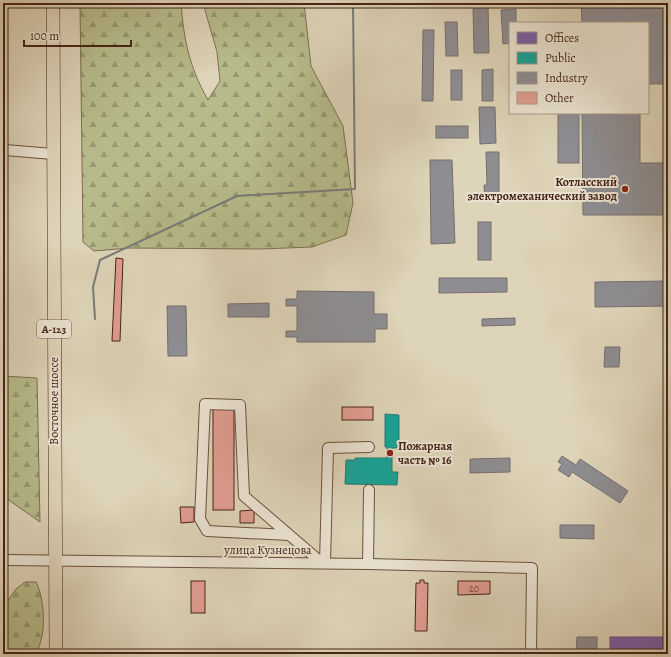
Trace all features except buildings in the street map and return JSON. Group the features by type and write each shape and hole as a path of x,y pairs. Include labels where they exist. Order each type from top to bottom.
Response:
{"main road":[{"name":"Восточное шоссе","path":"53,3 56,654"}],"street":[{"path":"5,150 53,154"},
{"path":"289,535 207,531 200,519 205,404 240,405 244,496 323,563"},
{"path":"323,563 328,448 369,447"},
{"path":"368,564 369,490"},
{"name":"улица Кузнецова","path":"3,560 323,563 532,568 531,654"}],"green space":[{"path":"80,3 181,3 188,53 196,76 208,100 220,81 217,52 205,10 205,3 304,3 311,66 343,126 353,203 346,235 312,247 260,249 129,248 94,251 83,242"},
{"path":"3,376 37,378 40,522 3,496"},
{"path":"25,582 36,582 41,598 43,608 43,629 39,647 35,654 3,654 3,608 16,589"}],"waterway":[{"path":"95,319 93,287 100,260 237,196 355,189 353,3"}],"place":[{"name":"Котласский электромеханический завод","path":"625,189"},
{"name":"Пожарная часть № 16","path":"390,453"}]}
